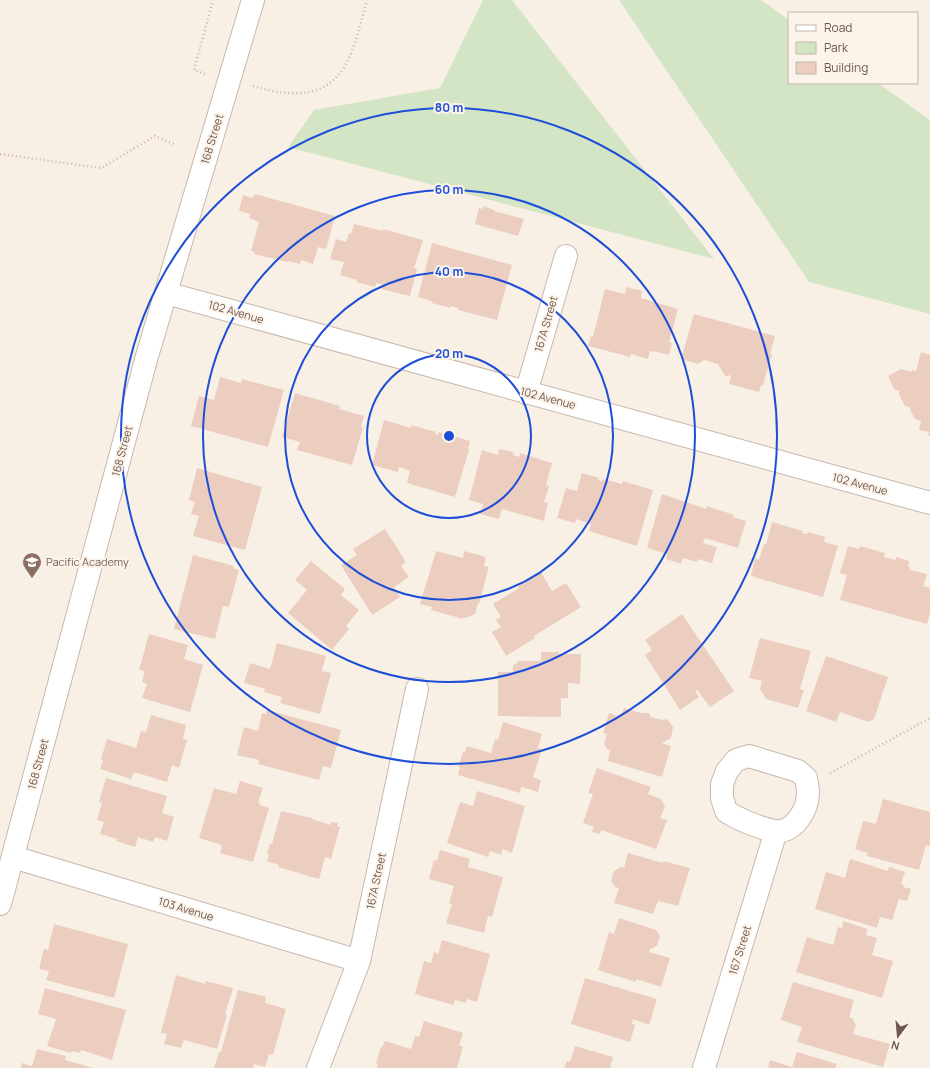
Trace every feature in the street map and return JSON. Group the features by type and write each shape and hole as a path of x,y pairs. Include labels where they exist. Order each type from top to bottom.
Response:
{"street":[{"name":"168 Street","path":"0,904 143,371 254,0"},
{"name":"167A Street","path":"526,393 566,256"},
{"name":"102 Avenue","path":"166,293 930,503"},
{"name":"167A Street","path":"318,1068 359,961 417,689"},
{"path":"749,756 798,771 806,778 808,793 806,807 798,820 787,830 776,831 737,818 726,811 722,798 722,784 727,771 736,760 749,756"},
{"name":"167 Street","path":"704,1068 776,831"},
{"name":"103 Avenue","path":"13,857 359,961"}],"path":[{"path":"209,74 194,70 213,0"},
{"path":"249,86 274,91 302,93 318,91 329,84 338,77 351,54 367,0"},
{"path":"0,154 101,168 155,136 174,144"},
{"path":"807,785 930,718"}],"green space":[{"path":"483,0 512,0 714,259 288,147 314,110 440,88"},
{"path":"619,0 761,0 788,19 788,84 879,84 930,120 930,314 809,282"}],"building":[{"path":"255,194 335,216 326,249 318,247 313,264 301,260 300,264 287,262 254,254 255,252 251,251 259,222 249,218 250,214 239,211 243,195 253,198"},
{"path":"483,206 494,211 524,219 518,236 475,224 479,208 483,209"},
{"path":"354,224 383,231 383,229 423,240 414,268 417,269 410,296 382,289 383,285 376,283 375,287 356,282 357,280 340,275 344,262 330,259 336,239 346,242 349,233 351,234"},
{"path":"432,243 512,265 497,320 458,310 458,308 451,306 450,308 432,303 432,301 418,297"},
{"path":"626,287 642,291 641,298 678,309 669,342 672,343 669,355 650,351 648,359 631,354 630,357 588,346 591,336 593,337 605,289 625,294"},
{"path":"694,314 775,336 770,354 772,354 763,385 761,385 759,392 729,384 731,376 729,375 726,377 718,364 704,360 698,364 681,359"},
{"path":"921,352 930,355 930,436 928,435 929,432 919,430 921,421 915,419 910,410 911,408 905,406 899,394 900,391 894,389 888,376 901,369 912,372 912,370 916,371"},
{"path":"220,377 241,383 242,379 284,390 268,447 191,426 199,396 214,400"},
{"path":"295,393 340,406 339,409 364,416 361,427 363,428 352,465 297,450 300,442 282,437"},
{"path":"384,420 411,428 411,425 436,432 435,434 438,435 439,432 470,441 469,450 455,497 407,483 410,471 399,467 398,472 372,465"},
{"path":"499,449 514,452 513,455 519,457 520,453 552,463 546,485 549,486 544,502 548,503 544,521 502,509 499,519 480,514 483,504 469,500 482,450 498,455"},
{"path":"197,468 262,487 245,550 193,536 199,516 191,514 195,502 189,500"},
{"path":"582,473 599,478 598,480 602,481 603,479 622,484 623,481 653,490 637,546 589,531 591,524 576,519 575,523 557,518 566,488 577,491"},
{"path":"662,494 706,509 707,506 734,515 733,517 746,521 738,548 705,538 703,543 717,547 712,563 698,559 697,562 683,558 681,564 666,559 667,554 647,548"},
{"path":"772,522 803,531 802,533 807,534 808,532 825,537 824,542 838,546 823,597 751,576 755,558 759,560 764,544 766,545"},
{"path":"385,529 406,562 401,566 409,577 394,587 400,597 372,615 341,565 357,555 353,549"},
{"path":"848,546 859,549 860,546 885,553 884,557 896,560 896,557 909,561 908,567 910,567 910,570 927,574 923,586 930,588 930,613 927,624 840,600 847,575 840,573"},
{"path":"436,551 463,558 464,551 486,557 484,566 489,567 475,614 466,618 463,617 463,619 431,610 432,607 420,604"},
{"path":"193,555 234,566 233,568 239,570 229,607 223,606 215,639 174,629"},
{"path":"311,561 345,589 341,595 359,610 346,626 349,629 332,650 288,613 307,590 295,580"},
{"path":"541,572 552,591 566,583 581,607 534,636 535,638 506,656 492,632 501,627 496,620 501,617 493,604"},
{"path":"682,614 734,691 710,707 697,690 695,691 699,697 680,710 645,655 652,650 645,640"},
{"path":"149,634 188,645 184,659 203,665 190,712 142,698 147,684 142,682 145,671 139,670"},
{"path":"760,638 811,651 800,689 804,690 798,708 766,699 760,689 762,681 749,678"},
{"path":"277,643 326,656 322,671 331,673 320,714 280,703 282,697 264,692 265,689 244,683 250,663 270,669"},
{"path":"541,652 581,654 580,684 568,683 568,698 561,698 561,717 498,716 498,672 513,672 513,666 519,661 541,661"},
{"path":"826,656 888,677 874,719 868,722 840,712 836,722 806,711"},
{"path":"624,708 641,713 649,713 651,717 663,720 666,719 673,727 671,738 662,743 671,746 662,777 608,761 610,750 607,749 604,743 607,734 603,733 609,713 621,717"},
{"path":"267,710 341,730 331,768 323,766 319,780 258,764 259,760 237,755 244,727 258,731 262,713 266,714"},
{"path":"151,715 186,725 183,739 187,740 179,768 172,765 167,782 134,772 131,779 100,769 103,760 101,759 107,739 136,748 141,731 146,732"},
{"path":"503,722 542,734 538,748 542,749 533,777 541,780 538,792 521,787 520,793 458,775 460,767 458,767 463,752 465,752 467,746 491,753 495,739 498,740"},
{"path":"597,768 651,787 648,794 661,799 665,807 660,818 667,820 656,849 601,830 600,834 592,832 594,827 583,823 593,794 588,793"},
{"path":"106,778 167,796 162,813 174,817 167,841 155,837 153,842 138,837 135,847 116,841 117,839 100,834 104,822 97,820 102,803 99,802"},
{"path":"240,781 263,788 258,803 269,808 253,862 220,853 222,845 199,838 214,788 236,794"},
{"path":"477,791 525,806 512,853 503,849 501,855 490,851 488,857 447,843 460,802 473,806"},
{"path":"883,799 930,812 930,846 926,845 919,870 867,856 868,853 855,849 863,821 876,824"},
{"path":"281,811 312,818 331,825 331,822 338,823 337,827 340,827 331,859 325,857 319,879 278,867 279,865 267,861 269,855 267,854 270,844 272,844"},
{"path":"440,850 470,859 468,867 503,877 492,917 488,916 484,933 446,923 452,904 449,903 454,886 429,879 434,860 437,861"},
{"path":"628,853 663,863 663,861 690,868 678,906 658,901 653,914 614,903 619,888 615,887 611,881 614,871 621,867 624,868"},
{"path":"850,859 888,871 889,867 905,872 901,884 904,885 903,887 911,889 907,901 899,899 892,920 880,917 877,928 815,909 826,872 845,878"},
{"path":"619,918 656,930 660,936 657,946 650,949 649,952 670,958 661,987 636,979 636,982 598,970 609,932 614,934"},
{"path":"843,921 868,929 866,935 877,938 872,955 893,961 882,998 796,972 807,937 833,945 838,927 842,928"},
{"path":"54,924 128,944 114,998 46,980 49,971 39,969 44,949 48,950"},
{"path":"442,940 490,954 477,1002 467,999 466,1003 455,1000 453,1005 415,994 424,961 431,963 434,952 438,954"},
{"path":"176,975 205,984 206,981 233,988 217,1049 184,1040 181,1048 164,1044 167,1034 161,1033"},
{"path":"585,978 657,999 649,1025 633,1019 632,1024 635,1025 630,1042 571,1024"},
{"path":"793,982 854,1000 849,1017 852,1018 856,1025 853,1034 890,1044 883,1067 797,1042 802,1027 781,1020"},
{"path":"45,988 126,1010 112,1060 81,1050 80,1053 72,1051 71,1053 47,1046 56,1019 38,1014"},
{"path":"238,990 266,997 265,1003 286,1009 273,1055 269,1054 265,1067 254,1064 253,1068 214,1068 219,1052 221,1052"},
{"path":"424,1021 463,1033 459,1045 463,1047 457,1068 377,1068 378,1064 376,1063 381,1047 382,1048 385,1041 411,1049 415,1036 419,1037"},
{"path":"575,1046 613,1057 610,1068 564,1068 567,1061 570,1062"},
{"path":"37,1049 66,1056 65,1060 93,1068 21,1068 22,1063 32,1066"},
{"path":"797,1052 837,1064 835,1068 768,1068 770,1060 792,1067"}],"place":[{"name":"Pacific Academy","path":"32,579"}]}
